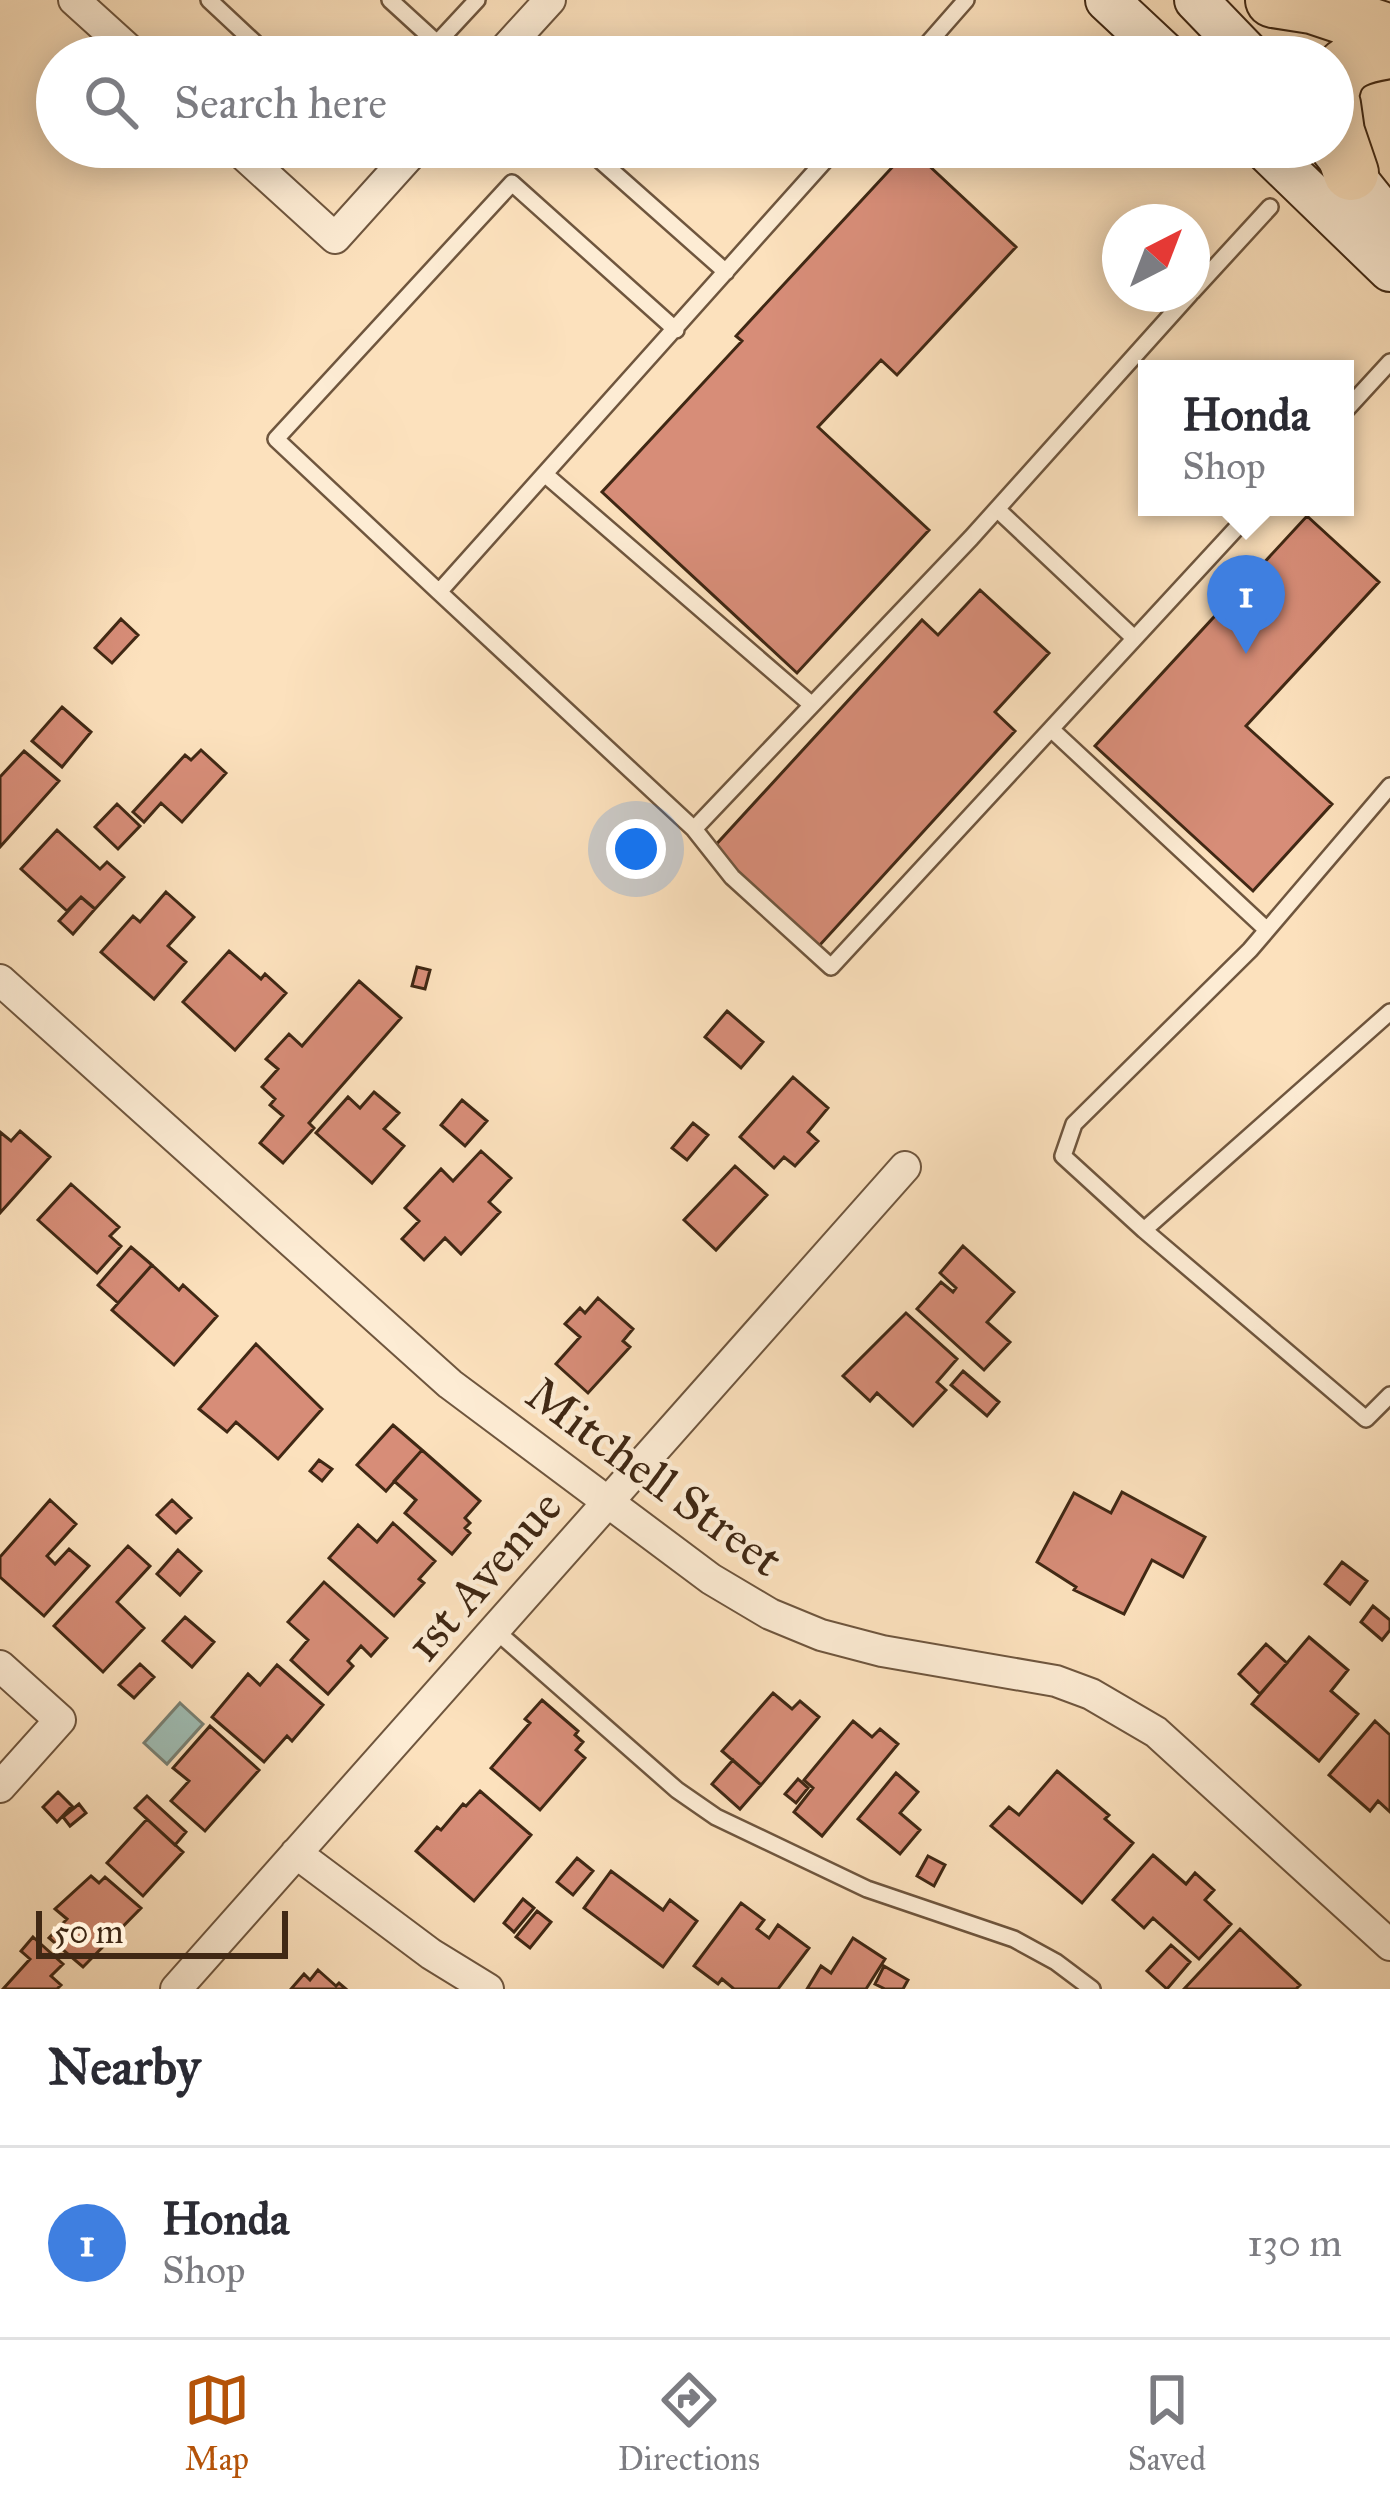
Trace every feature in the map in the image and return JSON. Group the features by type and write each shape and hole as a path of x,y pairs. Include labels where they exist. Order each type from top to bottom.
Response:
{"highway":[{"path":"1273,0 1312,6 1390,32"},
{"path":"1354,58 1390,51"}],"street":[{"path":"74,0 113,36"},
{"path":"517,36 550,0"},
{"path":"1108,0 1146,36"},
{"path":"1196,0 1231,36"},
{"path":"258,168 335,238 398,168"},
{"path":"1285,168 1390,270"},
{"path":"1347,168 1390,222"},
{"name":"Mitchell Street","path":"0,980 424,1361 711,1579 790,1624 882,1651 1056,1681 1123,1711 1156,1732 1390,1945"},
{"name":"1st Avenue","path":"176,1989 905,1167"},
{"path":"0,1666 60,1720 0,1787"},
{"path":"296,1853 431,1954 488,1989"}],"lane":[{"path":"209,0 248,36"},
{"path":"444,36 477,0"},
{"path":"934,36 966,0"},
{"path":"395,2 430,36"},
{"path":"609,168 726,272"},
{"path":"439,592 818,168"},
{"path":"676,331 512,183 276,439 694,829 732,877 831,968 1248,516"},
{"path":"1210,272 1270,207"},
{"path":"694,829 997,509 1174,312"},
{"path":"1354,401 1390,362"},
{"path":"547,476 812,706"},
{"path":"997,509 1134,638"},
{"path":"1051,729 1267,930"},
{"path":"1390,786 1267,930 1074,1124 1063,1156 1366,1419 1390,1395"},
{"path":"1144,1230 1390,1012"},
{"path":"495,1630 677,1790 709,1812 879,1894 1014,1940 1056,1962 1092,1989"}],"water":[{"path":"180,1703 203,1724 167,1764 144,1743"}],"building":[{"path":"891,168 931,168 1016,247 897,375 881,360 818,427 929,530 797,673 602,492 742,341 736,336"},
{"path":"1307,516 1379,582 1246,726 1332,804 1253,891 1095,746"},
{"path":"980,590 1049,653 995,712 1015,731 819,946 712,849 922,620 938,635"},
{"path":"121,619 138,635 112,663 95,648"},
{"path":"62,707 91,732 62,767 32,741"},
{"path":"201,750 226,773 182,822 161,803 144,822 133,812 185,755 191,760"},
{"path":"24,751 59,781 0,847 0,777"},
{"path":"117,804 140,826 118,849 95,827"},
{"path":"57,830 100,869 107,862 124,877 95,909 81,897 67,911 21,869"},
{"path":"166,892 194,917 168,946 186,962 154,999 101,952 133,916 140,922"},
{"path":"81,897 95,909 73,934 59,921"},
{"path":"229,951 286,993 235,1050 183,1002"},
{"path":"417,967 430,970 425,989 412,986"},
{"path":"359,981 401,1018 309,1123 314,1128 283,1163 260,1143 283,1116 270,1105 275,1099 262,1087 278,1069 266,1059 289,1034 302,1046"},
{"path":"727,1011 763,1042 741,1068 705,1037"},
{"path":"793,1077 828,1108 808,1132 818,1141 795,1166 784,1157 774,1168 740,1137"},
{"path":"374,1092 399,1113 384,1129 404,1146 372,1183 316,1133 348,1097 360,1108"},
{"path":"462,1100 487,1121 465,1146 441,1125"},
{"path":"693,1123 708,1135 687,1160 672,1148"},
{"path":"20,1131 50,1157 0,1213 0,1132 11,1141"},
{"path":"481,1151 511,1178 489,1202 500,1212 461,1254 445,1238 424,1260 402,1239 419,1221 405,1208 441,1169 453,1181"},
{"path":"735,1166 767,1195 716,1250 684,1220"},
{"path":"71,1184 119,1227 110,1236 121,1246 97,1273 38,1220"},
{"path":"963,1246 1014,1292 987,1322 1010,1342 984,1370 917,1309 941,1282 953,1292 956,1288 940,1273"},
{"path":"131,1247 152,1265 118,1303 98,1285"},
{"path":"152,1265 217,1316 174,1365 112,1310"},
{"path":"598,1298 633,1329 623,1341 630,1347 588,1393 556,1364 580,1337 565,1324 580,1308 585,1313"},
{"path":"906,1313 957,1359 937,1382 946,1390 913,1426 877,1393 870,1401 843,1376"},
{"path":"256,1344 322,1409 278,1459 236,1422 227,1432 199,1409"},
{"path":"963,1371 999,1402 987,1416 951,1385"},
{"path":"393,1425 422,1450 386,1491 357,1465"},
{"path":"422,1450 480,1501 465,1518 470,1533 452,1554 405,1513 416,1500 394,1481"},
{"path":"319,1460 332,1469 322,1481 310,1471"},
{"path":"1122,1492 1205,1537 1183,1577 1152,1560 1124,1614 1074,1590 1037,1562 1074,1493 1111,1513"},
{"path":"50,1500 76,1524 47,1556 55,1564 69,1549 89,1566 44,1616 0,1577 0,1557"},
{"path":"172,1500 191,1518 176,1533 157,1515"},
{"path":"393,1523 435,1561 419,1579 424,1583 394,1616 329,1558 358,1525 377,1542"},
{"path":"128,1546 150,1566 117,1602 144,1628 103,1672 54,1626"},
{"path":"178,1550 201,1571 180,1595 157,1574"},
{"path":"1342,1562 1367,1581 1350,1604 1325,1584"},
{"path":"324,1582 387,1638 371,1656 361,1646 348,1661 353,1666 328,1694 291,1660 308,1640 288,1622"},
{"path":"1373,1606 1390,1620 1390,1630 1382,1640 1361,1622"},
{"path":"185,1617 214,1642 192,1667 163,1641"},
{"path":"1309,1637 1348,1670 1331,1691 1358,1714 1319,1761 1252,1704"},
{"path":"1266,1644 1287,1663 1260,1694 1239,1674"},
{"path":"140,1664 154,1677 134,1698 119,1685"},
{"path":"277,1665 323,1705 292,1741 287,1736 264,1762 212,1717 248,1674 260,1685"},
{"path":"773,1693 792,1709 800,1701 819,1717 761,1785 722,1751"},
{"path":"542,1700 578,1731 575,1735 583,1742 576,1750 585,1758 540,1810 491,1768 530,1723 525,1719"},
{"path":"853,1721 872,1737 880,1729 898,1744 822,1836 794,1812 813,1788 804,1780"},
{"path":"1375,1721 1390,1735 1390,1812 1378,1801 1370,1811 1329,1775"},
{"path":"210,1726 259,1770 205,1831 171,1801 189,1781 173,1768"},
{"path":"733,1760 761,1785 740,1809 712,1784"},
{"path":"1057,1771 1109,1815 1105,1819 1133,1843 1082,1903 991,1826 1009,1807 1019,1815"},
{"path":"896,1773 918,1792 900,1813 920,1830 900,1854 858,1819"},
{"path":"798,1779 808,1788 796,1803 785,1794"},
{"path":"480,1791 531,1835 474,1901 416,1851"},
{"path":"58,1792 72,1806 57,1822 43,1807"},
{"path":"147,1796 186,1832 175,1845 135,1808"},
{"path":"79,1804 86,1813 70,1826 63,1817"},
{"path":"147,1819 183,1852 143,1896 107,1863"},
{"path":"1153,1855 1186,1884 1195,1873 1214,1890 1205,1900 1231,1924 1199,1959 1153,1918 1144,1928 1113,1900"},
{"path":"928,1856 945,1865 934,1886 917,1876"},
{"path":"577,1858 593,1871 573,1895 557,1882"},
{"path":"611,1871 663,1910 670,1900 697,1921 663,1967 584,1908"},
{"path":"91,1876 99,1883 105,1877 141,1908 83,1967 49,1938 67,1919 55,1909"},
{"path":"523,1899 534,1908 514,1932 504,1923"},
{"path":"741,1903 764,1920 757,1929 769,1938 778,1925 809,1948 778,1989 734,1989 722,1979 718,1984 694,1966"},
{"path":"537,1911 551,1922 530,1948 516,1937"},
{"path":"1240,1929 1300,1985 1296,1989 1184,1989"},
{"path":"33,1937 63,1964 51,1976 61,1985 57,1989 3,1989 30,1959 21,1951"},
{"path":"853,1938 885,1959 866,1989 807,1989 821,1966 831,1973"},
{"path":"1171,1945 1190,1962 1167,1989 1147,1971"},
{"path":"884,1966 908,1980 903,1989 875,1984"},
{"path":"318,1970 346,1989 291,1989 304,1974 310,1980"}],"place":[{"name":"Honda","path":"1246,654"}]}
